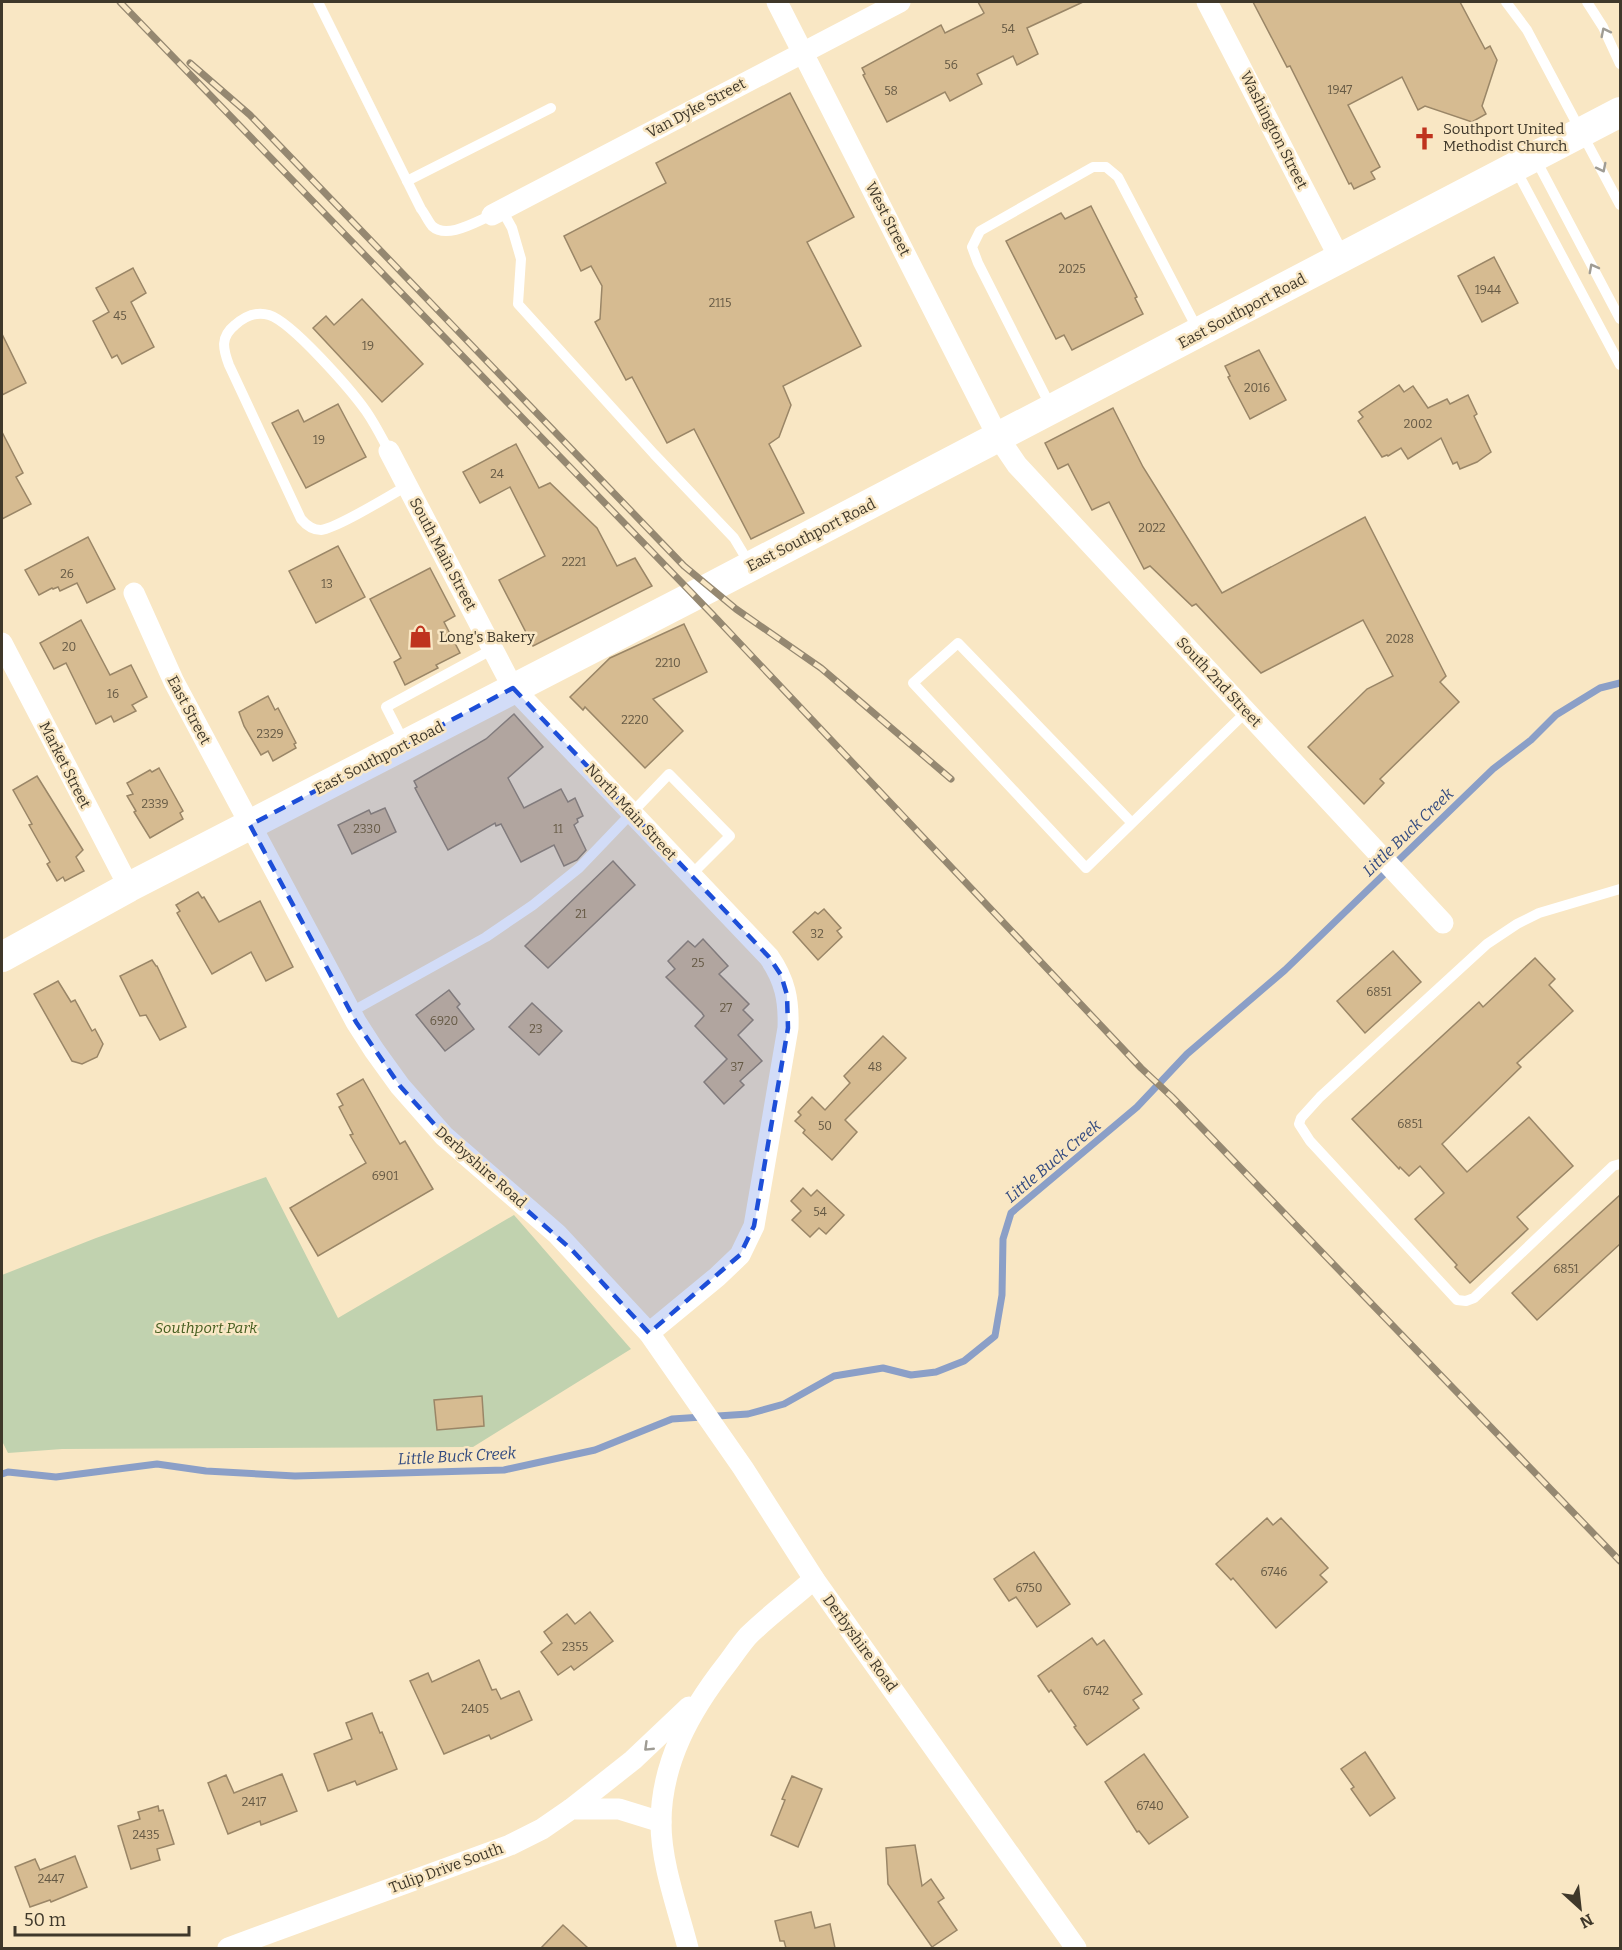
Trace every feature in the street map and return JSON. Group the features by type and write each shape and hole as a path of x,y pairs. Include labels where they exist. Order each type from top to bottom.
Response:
{"main road":[{"name":"East Southport Road","path":"2,957 129,887 1052,410 1620,112"}],"street":[{"name":"West Street","path":"777,2 998,437"},
{"name":"Van Dyke Street","path":"497,212 900,2"},
{"name":"Washington Street","path":"1208,2 1340,259"},
{"name":"South 2nd Street","path":"998,437 1017,465 1443,923"},
{"name":"South Main Street","path":"389,451 513,688"},
{"name":"East Street","path":"134,593 174,682 250,825"},
{"name":"Market Street","path":"2,643 129,887"},
{"name":"North Main Street","path":"513,688 769,957 781,975 787,995 789,1012 756,1221 740,1255 649,1334"},
{"name":"Derbyshire Road","path":"250,825 374,1050 420,1111 452,1144 524,1204 573,1250 649,1334 743,1468 814,1579 1076,1948"},
{"path":"688,1948 663,1849 661,1822 677,1744 705,1692 748,1636 814,1579"},
{"name":"Tulip Drive South","path":"228,1948 510,1845 542,1829 633,1760 705,1692"},
{"path":"571,1809 619,1809 661,1822"}],"lane":[{"path":"318,2 421,209 433,227 443,231 460,228 497,212 512,228 521,259 518,304 654,454 734,538 751,566"},
{"path":"1506,2 1527,30 1620,205"},
{"path":"1587,2 1603,27 1620,64"},
{"path":"407,180 551,108"},
{"path":"1524,163 1620,319"},
{"path":"1524,163 1620,365"},
{"path":"1052,410 978,263 972,246 980,231 1093,167 1106,167 1118,177 1200,333"},
{"path":"389,451 367,412 347,387 289,327 269,315 252,314 226,332 223,347 230,365 301,519 308,527 321,530 339,523 408,486"},
{"path":"1132,823 958,643 914,683 1086,868 1247,711"},
{"path":"405,744 386,707 493,649"},
{"path":"351,1011 486,937 533,905 579,868 669,774 730,836 690,876"},
{"path":"1620,889 1539,913 1517,924 1487,944 1320,1097 1301,1118 1299,1124 1310,1141 1457,1299 1466,1301 1474,1298 1613,1166 1620,1164"}],"highlighted area":[{"path":"513,688 769,957 781,975 787,995 788,1028 754,1226 740,1255 649,1333 572,1250 452,1144 400,1086 356,1022 250,825"}],"green space":[{"name":"Southport Park","path":"266,1177 338,1318 514,1215 631,1349 473,1447 62,1449 8,1453 2,1441 2,1275 96,1238"}],"building":[{"path":"978,2 1083,2 1027,28 1038,54 1017,65 1013,56 977,74 982,84 950,101 945,92 887,122 863,75 865,74 862,68 941,25 945,33 981,15 984,13"},
{"path":"1253,2 1460,2 1485,49 1490,46 1497,60 1482,106 1486,114 1472,122 1425,106 1418,110 1402,77 1348,105 1380,167 1371,172 1375,179 1354,189 1351,183 1349,184 1290,66 1287,67"},
{"path":"790,93 854,217 807,242 861,346 783,386 791,405 779,437 769,444 804,513 751,539 694,429 667,443 632,377 626,380 595,322 600,319 602,286 591,266 581,271 564,236 666,183 656,163"},
{"path":"1091,206 1137,297 1135,298 1143,314 1072,350 1064,335 1056,339 1006,241 1061,213 1065,219"},
{"path":"1494,257 1518,303 1482,322 1458,276"},
{"path":"133,268 146,293 131,302 154,347 122,364 117,355 112,358 93,321 109,312 96,288"},
{"path":"362,299 423,364 382,402 313,328 326,316 334,325"},
{"path":"2,334 26,383 2,395"},
{"path":"1259,350 1286,400 1250,419 1228,377 1230,376 1225,366"},
{"path":"1399,385 1404,392 1413,386 1428,408 1447,399 1450,404 1468,395 1477,414 1474,416 1491,452 1477,462 1460,469 1457,462 1453,464 1441,438 1408,459 1401,448 1382,457 1358,421 1363,417 1359,412"},
{"path":"338,404 366,457 306,488 272,423 298,410 304,422"},
{"path":"1113,408 1143,467 1222,593 1365,517 1446,676 1440,682 1459,702 1380,779 1384,783 1364,804 1308,747 1367,689 1393,676 1363,620 1261,673 1196,604 1192,606 1150,566 1144,569 1109,502 1092,510 1068,464 1058,469 1045,443"},
{"path":"2,432 23,473 16,477 31,504 2,519"},
{"path":"516,444 539,488 550,483 597,528 617,566 635,558 652,586 533,646 499,580 545,556 510,487 480,503 463,472"},
{"path":"88,537 115,589 87,603 77,583 60,591 58,587 52,588 39,595 25,570"},
{"path":"338,546 365,597 316,623 289,571"},
{"name":"Long's Bakery","path":"430,568 455,616 444,622 460,653 436,665 438,668 405,685 394,662 401,658 370,599"},
{"path":"81,620 110,675 131,665 147,697 132,705 136,711 114,722 111,716 96,724 66,663 54,669 40,643"},
{"path":"684,624 707,672 653,699 683,731 645,768 585,707 583,710 570,697 610,658"},
{"path":"268,696 275,710 278,708 296,743 294,744 296,748 273,761 268,751 261,755 244,726 239,712"},
{"path":"514,714 543,747 508,778 524,808 561,789 568,802 575,798 583,816 577,819 578,822 574,825 586,850 577,860 564,866 554,845 521,862 501,824 496,826 495,823 448,850 415,788 417,787 414,781 486,739"},
{"path":"159,768 183,811 180,813 183,819 150,838 127,796 133,794 127,783 150,770 152,772"},
{"path":"37,776 83,850 76,857 84,871 65,881 63,877 57,881 47,864 50,862 13,790"},
{"path":"385,808 396,832 352,854 338,825 369,810 371,814"},
{"path":"613,861 635,885 548,968 525,946"},
{"path":"198,892 202,898 204,897 219,922 260,901 293,967 266,981 251,952 212,974 177,913 180,911 176,905"},
{"path":"824,909 841,928 837,931 842,937 818,960 793,932 815,912 818,914"},
{"path":"703,939 728,966 719,974 749,1004 743,1010 753,1020 738,1035 762,1061 740,1081 744,1085 724,1104 704,1082 727,1059 695,1026 704,1016 702,1013 666,977 675,969 668,961 688,941 695,947"},
{"path":"1393,951 1421,982 1365,1033 1337,1001"},
{"path":"1535,958 1555,979 1549,985 1573,1011 1517,1063 1521,1067 1442,1144 1467,1172 1529,1117 1573,1166 1517,1217 1528,1229 1470,1283 1455,1267 1457,1265 1415,1219 1444,1193 1420,1166 1409,1176 1400,1167 1399,1169 1352,1119 1479,1002 1483,1007"},
{"path":"152,960 186,1027 160,1040 146,1015 140,1016 120,976"},
{"path":"58,981 71,1002 75,1000 92,1031 95,1029 103,1044 97,1057 82,1064 72,1061 34,994"},
{"path":"449,990 460,1004 457,1007 474,1029 445,1051 416,1015"},
{"path":"532,1003 562,1031 539,1055 509,1027"},
{"path":"883,1036 906,1058 845,1120 857,1132 832,1160 803,1133 805,1130 795,1121 801,1115 798,1112 812,1097 825,1110 850,1083 844,1076"},
{"path":"363,1079 400,1144 405,1141 433,1189 318,1256 290,1208 366,1163 350,1135 353,1134 339,1107 343,1105 337,1094"},
{"path":"803,1188 811,1196 817,1190 844,1215 826,1234 819,1228 810,1237 792,1220 801,1211 791,1201"},
{"path":"1620,1195 1620,1244 1537,1320 1512,1293"},
{"path":"482,1396 484,1426 437,1430 434,1400"},
{"path":"1267,1518 1273,1525 1281,1518 1328,1568 1320,1575 1327,1582 1276,1628 1233,1578 1231,1580 1216,1564"},
{"path":"1034,1552 1070,1604 1037,1627 1016,1597 1009,1601 994,1579"},
{"path":"590,1612 613,1641 574,1670 571,1666 558,1675 541,1652 552,1643 544,1632 567,1614 575,1624"},
{"path":"1092,1638 1097,1645 1104,1640 1142,1694 1133,1700 1139,1708 1087,1745 1051,1690 1049,1692 1038,1676"},
{"path":"479,1660 492,1690 496,1689 501,1699 519,1691 532,1720 491,1739 489,1735 444,1754 410,1681 428,1673 432,1682"},
{"path":"372,1713 397,1769 357,1785 355,1781 328,1791 314,1754 352,1739 346,1723"},
{"path":"1365,1752 1395,1798 1370,1816 1351,1789 1354,1787 1341,1769"},
{"path":"1144,1754 1188,1817 1149,1844 1139,1831 1137,1832 1105,1782"},
{"path":"282,1774 297,1811 261,1825 260,1821 228,1834 208,1783 226,1775 234,1793"},
{"path":"792,1776 822,1789 798,1847 771,1835"},
{"path":"158,1806 159,1811 163,1810 174,1844 157,1849 160,1860 131,1869 118,1826 140,1819 138,1812"},
{"path":"915,1845 922,1886 931,1879 944,1898 938,1902 957,1930 932,1947 888,1884 886,1848"},
{"path":"75,1856 87,1887 51,1902 50,1900 30,1907 15,1867 35,1859 40,1870"},
{"path":"811,1912 815,1928 830,1924 835,1948 786,1948 784,1941 780,1941 775,1921"},
{"path":"563,1925 588,1948 541,1948"}],"waterway":[{"name":"Little Buck Creek","path":"2,1474 8,1472 56,1477 157,1464 206,1471 295,1476 504,1470 595,1450 672,1419 748,1414 784,1404 834,1376 883,1368 911,1375 936,1372 964,1361 995,1336 1002,1295 1003,1239 1011,1213 1137,1107 1187,1054 1285,970 1493,769 1531,740 1556,715 1600,688 1620,683"}],"railway":[{"path":"120,2 713,615 1141,1068 1172,1097 1620,1561"},
{"path":"190,63 250,115 684,566 736,609 821,668 951,779"}],"place":[{"name":"Southport United Methodist Church","path":"1425,138"},
{"name":"Long's Bakery","path":"421,637"}]}
